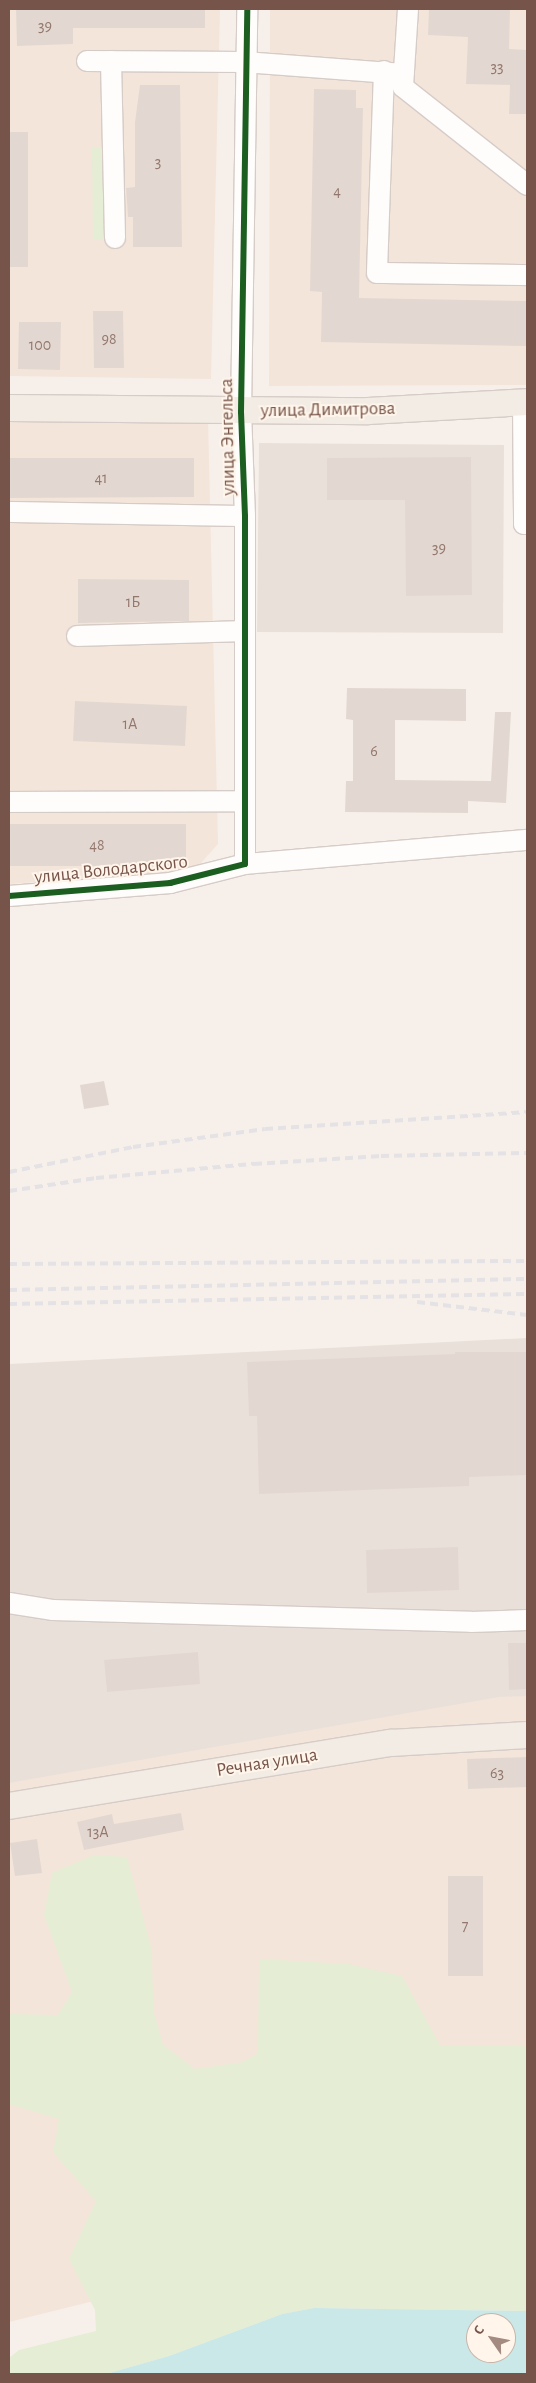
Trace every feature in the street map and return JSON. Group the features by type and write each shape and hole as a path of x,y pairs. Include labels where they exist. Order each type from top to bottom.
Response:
{"main road":[{"name":"улица Димитрова","path":"9,408 241,412 368,411 525,402"},
{"name":"Речная улица","path":"9,1806 391,1743 527,1735"}],"street":[{"name":"улица Энгельса","path":"246,9 241,412 245,516 246,864"},
{"path":"408,9 404,87 527,185"},
{"path":"111,61 115,238"},
{"path":"87,62 244,62 404,74"},
{"path":"384,71 377,273 527,275"},
{"path":"525,402 524,524 527,524"},
{"path":"9,512 245,516"},
{"path":"77,636 245,631"},
{"path":"9,802 245,801"},
{"name":"улица Володарского","path":"9,896 170,883 246,864 390,854 527,840"},
{"path":"9,1603 53,1610 471,1622 527,1620"}],"shaded area":[{"path":"9,9 220,9 211,379 9,376"},
{"path":"270,9 527,9 527,385 269,386"},
{"path":"208,418 218,844 194,871 9,884 9,420"},
{"path":"259,443 504,445 503,633 257,632"},
{"path":"527,1338 527,1696 499,1697 9,1783 9,1364"},
{"path":"527,1568 527,2253 308,2248 9,2322 9,1726"}],"green space":[{"path":"92,148 104,148 105,240 93,240"},
{"path":"94,1855 127,1857 151,1947 154,2012 163,2045 195,2069 243,2062 258,2053 259,1959 348,1964 402,1976 440,2045 527,2046 527,2311 314,2308 282,2314 169,2356 106,2374 9,2374 9,2358 19,2350 96,2331 95,2310 69,2259 96,2201 53,2152 59,2119 9,2104 9,2014 58,2015 72,1992 44,1915 52,1873"}],"water":[{"path":"314,2308 527,2311 527,2374 106,2374 169,2356 282,2314"}],"building":[{"path":"16,9 205,9 205,28 73,28 73,44 17,46"},
{"path":"429,9 510,9 509,49 527,50 527,114 509,114 510,85 466,84 468,37 428,35"},
{"path":"140,85 180,85 182,247 133,247 133,217 128,217 126,188 135,187 135,122"},
{"path":"314,89 356,90 356,108 363,108 359,298 527,301 527,346 321,342 322,292 310,291"},
{"path":"9,132 28,132 28,267 9,267"},
{"path":"93,311 123,311 124,368 94,368"},
{"path":"19,322 61,322 60,370 18,369"},
{"path":"471,457 472,595 406,596 405,500 327,500 327,458"},
{"path":"9,458 194,458 194,497 9,498"},
{"path":"78,579 189,580 189,621 78,623"},
{"path":"347,688 466,689 466,721 395,720 395,780 491,781 495,712 511,712 506,803 468,801 468,813 345,812 346,781 353,781 353,720 346,719"},
{"path":"75,701 187,706 185,746 73,741"},
{"path":"9,824 186,824 186,866 9,866"},
{"path":"104,1081 109,1105 84,1109 80,1085"},
{"path":"455,1352 527,1352 527,1475 469,1477 469,1486 259,1494 257,1416 249,1416 247,1362 455,1354"},
{"path":"458,1547 459,1590 367,1593 366,1550"},
{"path":"508,1643 527,1643 527,1689 509,1690"},
{"path":"198,1652 200,1684 107,1692 104,1660"},
{"path":"527,1757 527,1787 468,1789 467,1759"},
{"path":"181,1813 184,1830 84,1850 77,1822 112,1814 114,1824"},
{"path":"37,1839 42,1873 15,1876 10,1843"},
{"path":"448,1876 483,1876 483,1976 448,1976"}],"railway":[{"path":"9,1172 133,1147 265,1129 527,1112"},
{"path":"9,1191 96,1178 254,1164 381,1156 527,1153"},
{"path":"9,1264 527,1261"},
{"path":"9,1290 527,1279"},
{"path":"9,1304 527,1294"},
{"path":"417,1302 527,1315"}],"cycle path":[{"path":"9,896 170,883 245,864 245,516 241,412 247,9"}]}
